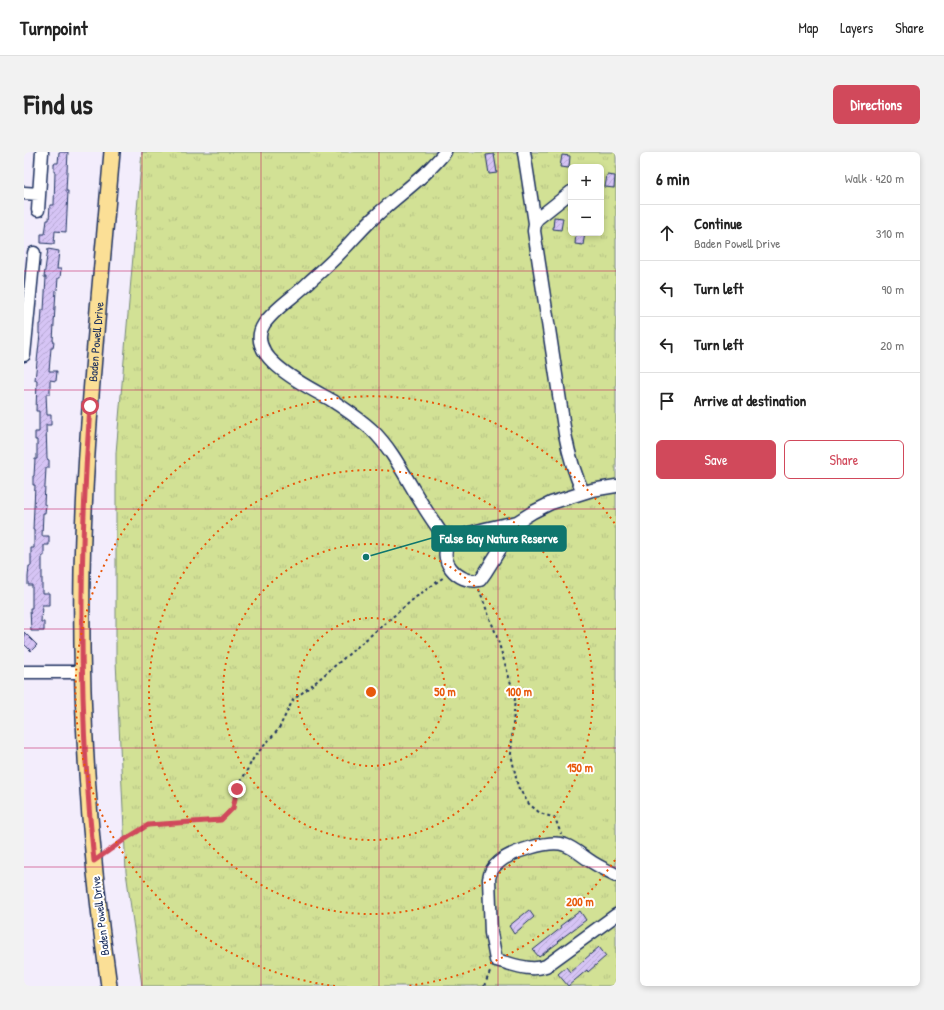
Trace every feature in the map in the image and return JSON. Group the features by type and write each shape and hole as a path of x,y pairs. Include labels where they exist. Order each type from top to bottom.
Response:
{"main road":[{"name":"Baden Powell Drive","path":"109,986 94,861 87,782 82,672 82,572 90,399 112,152"}],"street":[{"path":"38,210 42,152"},
{"path":"445,152 404,192 374,217 341,253 274,313 260,332 261,346 271,362 299,382 334,402 356,418 372,430 388,448 424,508 449,545"},
{"path":"524,152 535,223 534,231 538,263 565,434 574,473 583,492"},
{"path":"24,193 39,194"},
{"path":"535,223 541,215 568,194"},
{"path":"24,355 28,267 34,253"},
{"path":"517,522 486,573 480,580 476,581 462,578 452,571 446,552 453,540 475,532 517,522 551,503 583,492 616,486"},
{"path":"24,672 82,672"},
{"path":"616,875 565,845 554,842 535,846 503,859 492,870 489,879 490,924 496,960 528,968 540,968 546,966 616,915"}],"path":[{"path":"94,861 148,825 221,820 233,808 237,789 254,757 278,730 293,700 416,597 452,571"},
{"path":"476,581 496,634 515,697 511,754 518,787 529,804 540,813 555,818 565,845"},
{"path":"484,986 496,960"}],"green space":[{"path":"142,152 616,152 616,986 142,986 126,872 116,661 116,453"}],"building":[{"path":"59,152 68,152 66,232 55,231 54,244 41,243 41,234 45,234 47,220 49,220 50,205 54,205 54,163 58,163"},
{"path":"494,154 497,173 489,174 486,155"},
{"path":"562,155 570,156 568,168 560,167"},
{"path":"607,175 615,176 614,188 605,187"},
{"path":"554,217 563,218 561,230 553,229"},
{"path":"576,236 584,236 583,245 575,244"},
{"path":"48,249 59,251 57,269 61,269 56,290 54,341 53,348 51,348 49,371 57,371 56,381 50,380 50,394 46,394 47,415 51,415 51,425 46,425 47,459 49,460 49,468 46,468 44,504 46,505 45,513 43,513 42,536 49,536 49,545 44,545 44,556 42,556 42,593 49,593 49,605 42,605 41,622 44,622 44,631 31,631 30,608 32,608 32,585 28,585 28,577 29,566 31,566 31,548 34,548 33,530 35,485 33,485 33,476 35,459 37,459 37,440 35,440 35,432 39,432 39,411 36,411 37,380 35,380 40,334 39,324 41,324 42,310 44,310 46,277 44,277"},
{"path":"24,632 37,645 31,651 24,644"},
{"path":"529,910 534,917 514,934 509,926"},
{"path":"580,911 586,920 539,957 533,950 561,928 560,926"},
{"path":"599,947 606,956 588,972 587,970 568,986 558,974 566,967 570,972"}],"place":[{"name":"False Bay Nature Reserve","path":"366,557"}],"route":[{"path":"90,406 85,482 82,572 82,672 87,782 94,861 148,825 221,820 233,808 237,789"}]}
